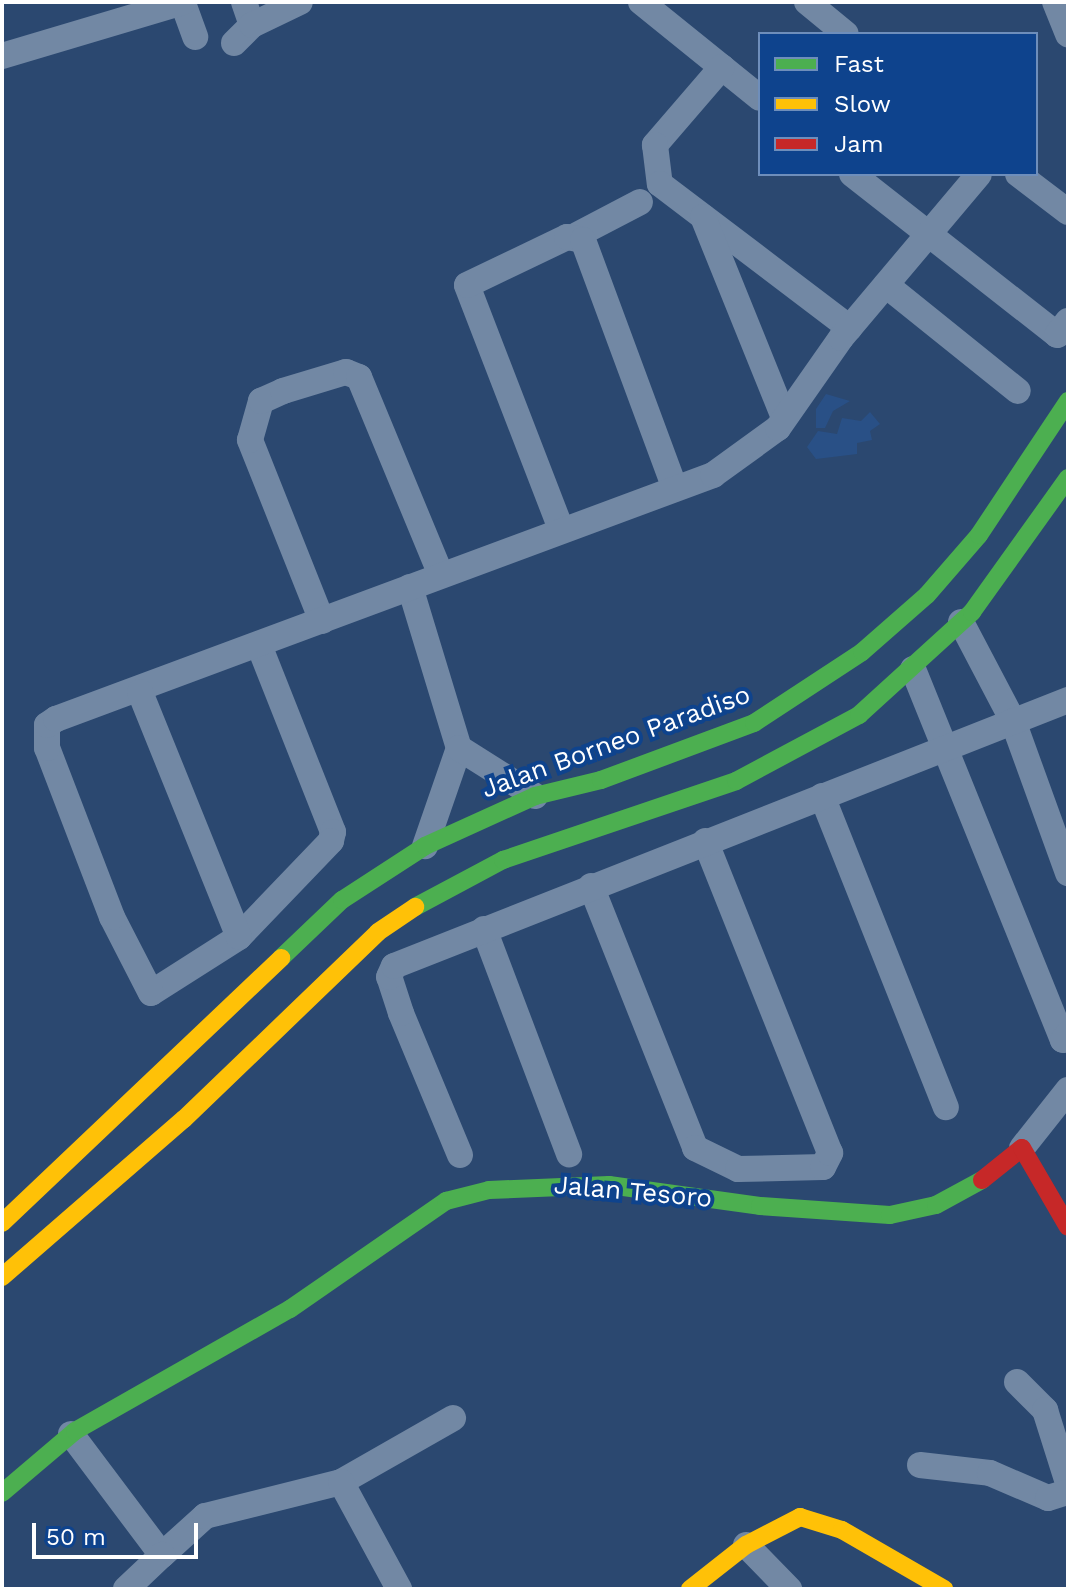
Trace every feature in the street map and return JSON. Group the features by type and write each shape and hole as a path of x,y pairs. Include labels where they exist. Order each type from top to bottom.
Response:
{"street":[{"path":"243,23 300,2"},
{"path":"641,2 758,96"},
{"path":"807,2 844,32"},
{"path":"1055,2 1068,34"},
{"path":"2,56 184,4 195,37"},
{"path":"722,67 655,145 653,160 660,184 850,328"},
{"path":"854,176 1057,335 1068,321"},
{"path":"259,645 333,832 326,851 239,937 151,993 112,917 44,736 56,719 140,692 259,645 561,529 713,475 759,445 784,417 850,328 977,176"},
{"path":"1021,176 1068,212"},
{"path":"561,529 467,285 577,235 640,202"},
{"path":"702,215 784,417"},
{"path":"577,235 675,489"},
{"path":"886,285 1018,391"},
{"path":"322,621 250,440 261,401 283,391 346,372 359,377 441,575"},
{"name":"Jalan Borneo Paradiso","path":"2,1223 342,900 425,846 535,796 601,780 754,723 862,652 927,595 979,535 1068,401"},
{"path":"2,1277 184,1119 378,932 437,892 503,860 736,781 824,735 913,669 961,622 1068,478"},
{"path":"410,587 459,748 425,846"},
{"path":"961,622 1013,721 1068,873"},
{"path":"913,669 1063,1040 1068,1034"},
{"path":"140,692 239,937"},
{"path":"796,695 824,735"},
{"path":"460,1155 389,977 402,960 1068,700"},
{"path":"459,748 535,796"},
{"path":"822,796 946,1107"},
{"path":"591,886 695,1148 738,1169 823,1167 830,1153 705,841"},
{"path":"484,929 569,1154"},
{"name":"Jalan Tesoro","path":"2,1493 71,1434 290,1309 446,1201 489,1190 566,1183 890,1215 936,1205 964,1191 1022,1148 1068,1090"},
{"path":"1022,1148 1068,1227"},
{"path":"1017,1382 1045,1410 1068,1483"},
{"path":"126,1589 205,1516 341,1482 453,1418"},
{"path":"71,1434 162,1555"},
{"path":"920,1465 990,1473 1048,1498 1068,1492"},
{"path":"341,1482 399,1589"},
{"path":"690,1589 746,1545 800,1517 818,1520 944,1589"},
{"path":"746,1545 789,1589"}],"water":[{"path":"826,394 850,401 833,411 825,428 816,428 816,409"},
{"path":"870,412 880,424 870,431 872,440 857,443 857,454 816,459 807,447 818,431 837,434 842,418 861,421"}],"traffic: fast":[{"path":"281,958 342,900 425,846 535,796 601,780 754,723 862,652 927,595 979,535 1068,401"},
{"path":"415,907 503,860 736,781 859,715 972,612 1068,478"},
{"path":"2,1493 75,1431 290,1309 446,1201 489,1190 609,1185 760,1206 890,1215 936,1205 982,1180"}],"traffic: slow":[{"path":"2,1277 184,1119 378,932 415,907"},
{"path":"2,1223 281,958"},
{"path":"690,1589 746,1545 800,1517 842,1530 944,1589"}],"traffic: jam":[{"path":"982,1180 1022,1148 1068,1227"}]}
